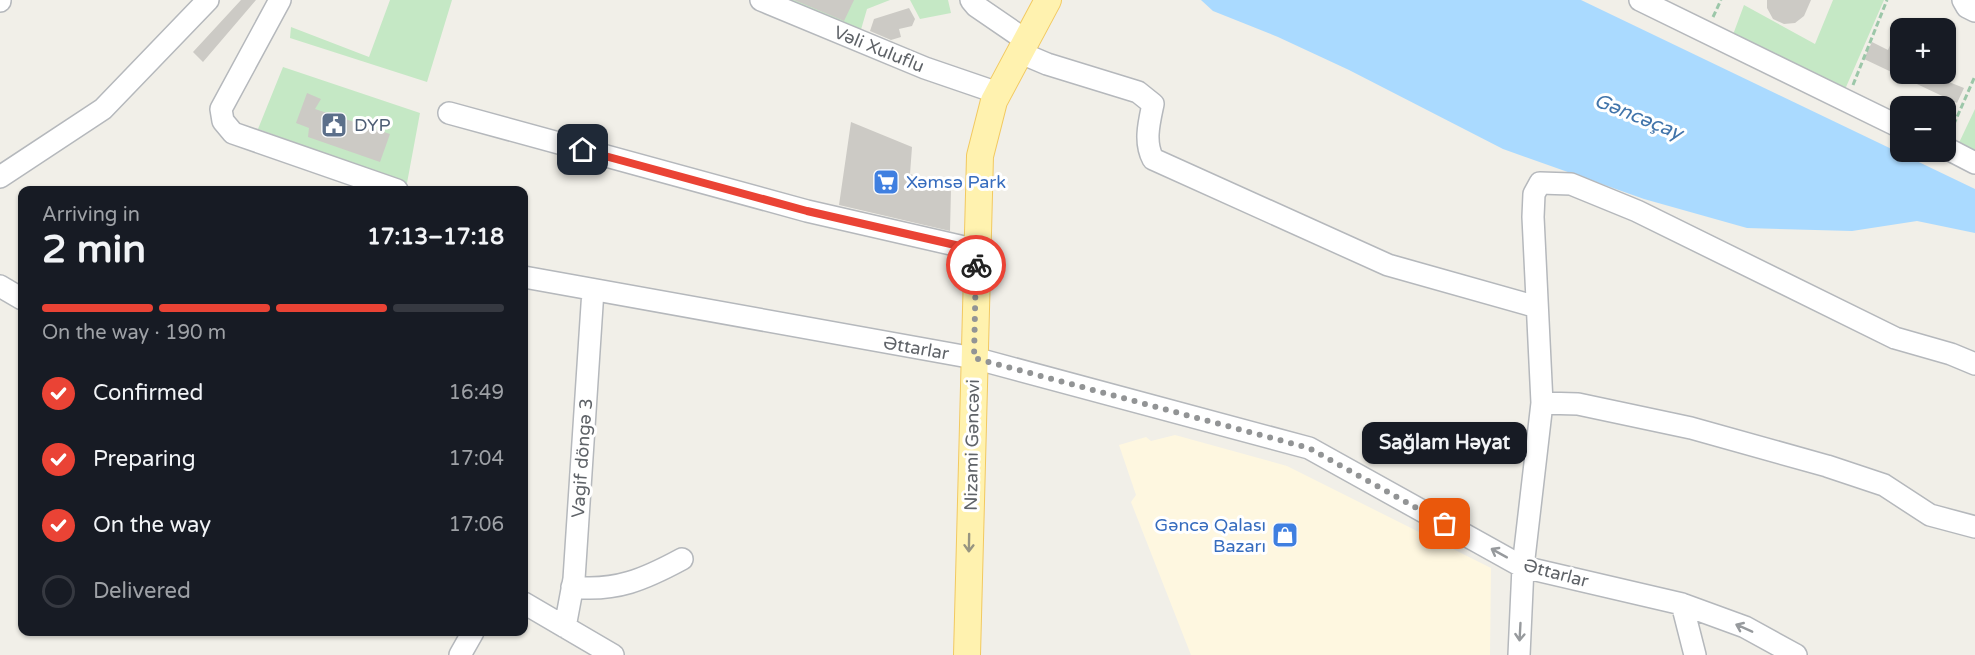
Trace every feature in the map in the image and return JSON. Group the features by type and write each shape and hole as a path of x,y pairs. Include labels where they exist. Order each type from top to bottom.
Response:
{"main road":[{"path":"1024,47 1048,0"},
{"name":"Nizami Gəncəvi","path":"967,655 980,156 998,93 1024,47"}],"street":[{"path":"0,177 103,109 208,0"},
{"path":"280,0 221,109 223,121 233,133 385,186"},
{"name":"Vəli Xuluflu","path":"761,0 925,68 998,93"},
{"path":"971,0 1024,47 1047,64 1138,92 1153,104 1148,128 1149,151 1153,159 1388,265 1538,307"},
{"path":"1640,0 1890,122"},
{"path":"1963,0 1967,7 1975,11"},
{"path":"449,113 807,211 977,250"},
{"path":"1956,153 1975,163"},
{"path":"1519,655 1523,567 1542,403 1534,194 1539,183 1571,184 1637,211 1895,338 1951,354 1975,364"},
{"name":"Əttarlar","path":"528,278 974,358 1309,448 1523,567 1682,604 1745,627 1796,655"},
{"path":"0,286 18,297"},
{"name":"Vagif döngə 3","path":"565,627 572,587 593,290"},
{"path":"1542,403 1578,404 1691,428 1827,466 1884,485 1930,515 1975,527"},
{"path":"572,587 627,585 641,581 682,560"},
{"path":"1682,604 1695,655"},
{"path":"528,605 613,655"},
{"path":"460,655 471,636"}],"path":[{"path":"1847,100 1887,0"},
{"path":"1956,120 1975,76"}],"shaded area":[{"name":"Gəncə Qalası Bazarı","path":"1175,435 1287,466 1491,568 1490,655 1191,655 1131,502 1136,495 1119,445 1146,437 1151,441"}],"green space":[{"path":"390,0 452,0 427,82 290,38 291,27 369,57"},
{"path":"777,0 890,0 867,9 860,33"},
{"path":"910,0 948,0 951,13 920,19"},
{"path":"1833,0 1884,0 1843,94 1731,40 1744,5 1815,44"},
{"path":"283,67 420,113 407,183 258,129"},
{"path":"1975,109 1975,157 1957,147"}],"water":[{"name":"Gəncəçay","path":"1201,0 1581,0 1890,148 1890,162 1919,162 1975,189 1975,233 1917,221 1852,231 1747,228 1644,199 1503,149 1349,70 1278,37 1213,11"}],"building":[{"path":"241,0 256,0 203,62 193,52"},
{"path":"794,0 854,0 844,21"},
{"path":"1767,0 1811,0 1804,16 1795,23 1784,24 1773,19 1767,8"},
{"path":"909,8 915,19 912,26 899,29 901,37 891,40 870,31 874,19"},
{"path":"1872,42 1888,50 1890,45 1890,71 1864,59"},
{"path":"1917,84 1954,84 1964,88 1957,103 1956,96 1942,96"},
{"name":"DYP","path":"307,93 321,99 315,109 390,134 380,162 308,137 309,128 296,123"},
{"name":"Xəmsə Park","path":"851,122 912,147 910,174 951,189 950,231 839,205"}],"way so far":[{"path":"976,265 974,358 1309,448 1445,524"}],"place":[{"name":"DYP","path":"334,125"},
{"name":"Xəmsə Park","path":"886,182"},
{"name":"Sağlam Həyat","path":"1445,524"},
{"name":"Gəncə Qalası Bazarı","path":"1285,535"}],"route":[{"path":"583,150 807,211 977,250 976,265"}]}
